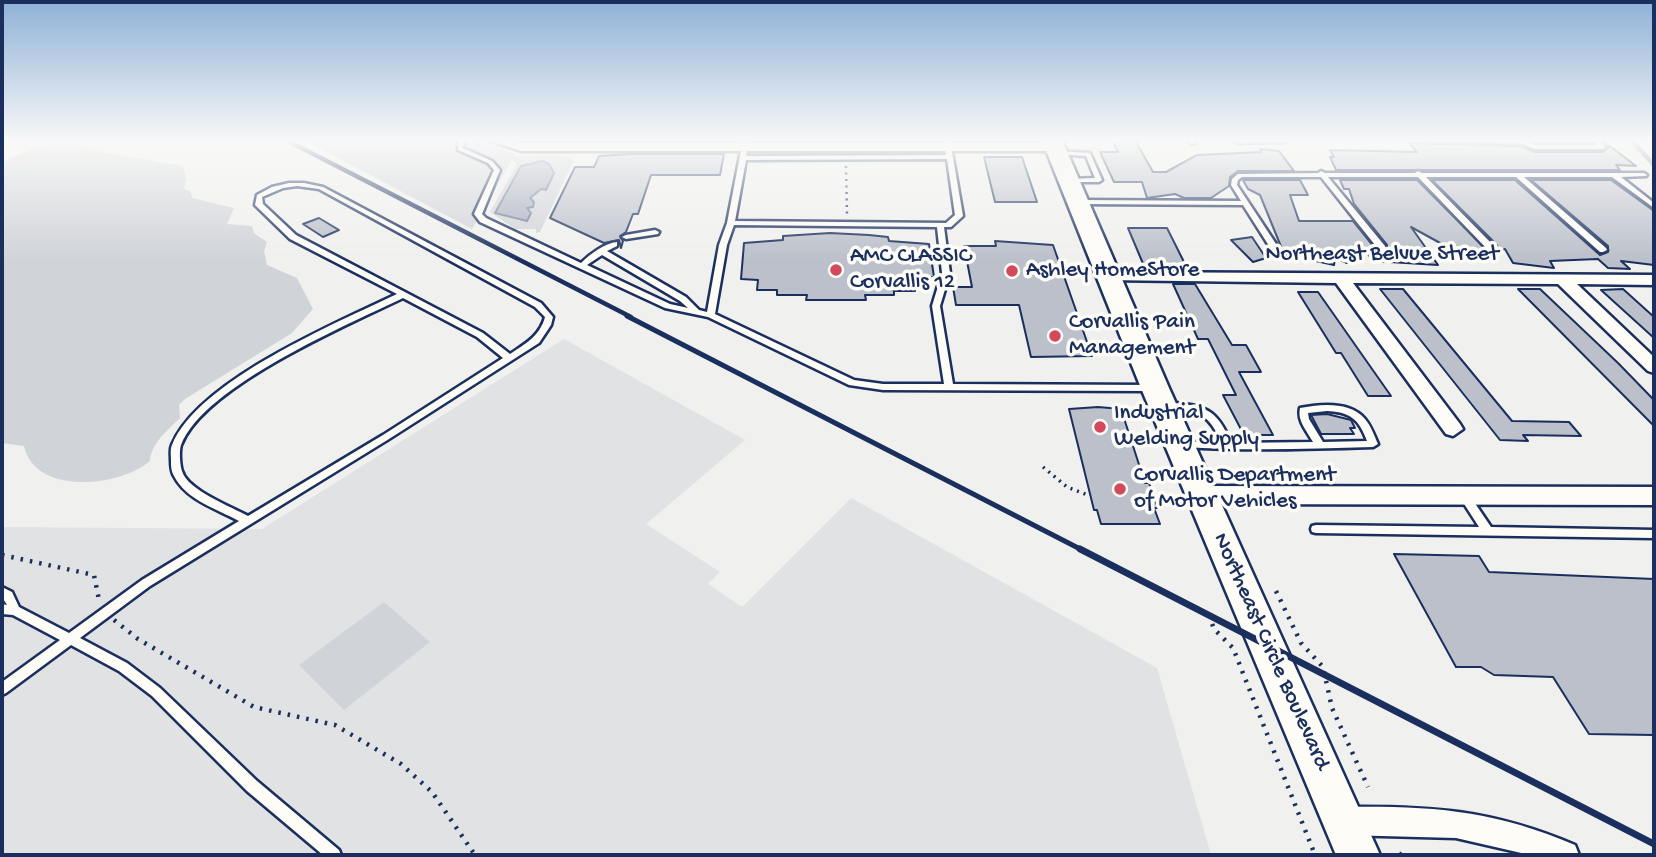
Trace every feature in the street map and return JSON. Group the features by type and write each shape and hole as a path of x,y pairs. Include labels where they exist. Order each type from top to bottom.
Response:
{"main road":[{"name":"Northeast Circle Boulevard","path":"1069,180 1159,397 1358,855"}],"street":[{"name":"Northeast Belvue Street","path":"1110,277 1654,280"},
{"path":"1340,277 1452,429"},
{"path":"1562,279 1654,367"},
{"path":"1202,495 1654,496"},
{"path":"1344,821 1467,823 1499,830 1564,855"}],"lane":[{"path":"493,180 478,214 483,220 668,306 711,315 852,383 884,387 949,387 1159,397 1210,412 1228,446"},
{"path":"711,315 723,245 731,223 739,180"},
{"path":"731,223 952,223 959,216 953,180"},
{"path":"1235,180 1234,185 1274,247"},
{"path":"1327,180 1382,248"},
{"path":"1426,180 1492,249"},
{"path":"1524,180 1603,250"},
{"path":"1621,180 1654,206"},
{"path":"2,689 108,610 247,520 386,437 536,341 547,325 549,317 538,305 321,188 301,182 286,184 259,196 259,205 293,237 480,335 509,357"},
{"path":"1075,192 1245,203"},
{"path":"940,225 946,273 936,306 949,387"},
{"path":"626,237 655,232"},
{"path":"582,266 614,244"},
{"path":"601,251 683,299 695,311"},
{"path":"247,520 189,488 176,471 175,446 190,420 217,394 256,369 404,294"},
{"path":"1179,443 1228,446 1334,445 1373,444 1369,431 1358,415 1346,409 1303,410 1304,419 1320,445"},
{"path":"1464,496 1488,532"},
{"path":"1316,529 1654,534"},
{"path":"2,592 8,595 15,610"},
{"path":"2,609 15,610 72,637 123,667 156,692 252,786 334,855"}],"path":[{"path":"846,180 847,220"},
{"path":"1043,467 1067,487 1090,496"},
{"path":"2,555 94,575 99,601 138,639 254,706 335,725 401,764 432,792 475,855"},
{"path":"1276,591 1301,643 1323,667 1332,708 1368,787"},
{"path":"1209,615 1214,629 1233,648 1315,855"}],"shaded area":[{"path":"2,180 186,180 184,189 190,191 193,198 234,208 227,224 252,226 254,233 267,242 264,251 267,265 297,278 313,309 292,333 185,399 179,405 180,418 153,448 150,461 136,470 100,481 61,480 44,473 31,462 24,446 2,443"},
{"path":"379,180 500,180 472,229"},
{"path":"508,180 514,180 498,213 520,221 529,206 529,199 547,185 548,180 565,180 540,232 536,233 536,229 515,229 490,212"},
{"path":"564,339 745,440 646,524 720,572 708,584 742,607 851,498 1157,668 1211,855 2,855 2,527 262,529"},
{"path":"384,602 430,642 344,710 299,665"}],"water":[{"path":"513,180 551,180 546,190 541,189 530,198 534,202 533,207 527,208 531,213 527,221 495,213"}],"building":[{"path":"569,180 649,180 638,214 633,214 626,232 620,236 623,241 621,248 619,240 604,243 550,218"},
{"path":"990,180 1030,180 1037,202 995,202"},
{"path":"1113,180 1230,180 1229,186 1211,198 1184,198 1175,194 1147,198 1142,182"},
{"path":"1243,180 1300,180 1308,195 1290,195 1299,221 1353,221 1379,253 1387,250 1387,245 1354,204 1349,189 1344,189 1340,180 1417,180 1491,254 1471,260 1411,227 1438,265 1373,261 1364,249 1347,263 1335,258 1334,265 1284,254 1260,195 1248,189"},
{"path":"1432,180 1515,180 1600,255 1608,252 1608,246 1531,180 1611,180 1654,211 1654,265 1621,261 1630,269 1608,268 1598,259 1550,261 1554,268 1513,263 1505,249 1495,252 1498,250 1497,245"},
{"path":"319,218 339,230 323,237 303,224"},
{"path":"1128,228 1167,228 1188,270 1144,266"},
{"name":"AMC CLASSIC Corvallis 12","path":"830,233 888,237 889,241 929,244 934,277 913,277 915,291 894,291 894,295 865,295 866,300 806,300 807,295 777,295 777,290 757,290 758,280 741,279 744,243 783,240 783,236"},
{"path":"1252,237 1266,258 1253,262 1231,240"},
{"path":"995,241 1053,245 1092,356 1031,357 1019,305 956,305 953,287 972,287 964,246 996,246"},
{"path":"1173,284 1195,284 1232,345 1246,345 1261,372 1239,372 1273,435 1244,435 1223,395 1236,395 1208,339 1198,339"},
{"path":"1380,289 1403,289 1512,421 1569,422 1581,436 1523,435 1528,441 1500,440"},
{"path":"1518,289 1540,289 1618,363 1654,400 1654,426"},
{"path":"1623,289 1654,317 1654,338 1601,290"},
{"path":"1298,292 1318,292 1391,396 1368,396 1341,353 1336,353"},
{"path":"1069,409 1121,409 1145,483 1149,483 1158,508 1154,508 1160,524 1101,524 1097,510 1094,510"},
{"path":"1327,414 1351,420 1355,428 1350,428 1354,434 1321,434 1311,415"},
{"path":"1394,554 1479,556 1489,572 1654,579 1654,735 1589,734 1553,677 1494,675 1481,667 1456,667"}],"railway":[{"path":"364,180 631,317"},
{"path":"627,316 1084,551"},
{"path":"1080,549 1654,844"}],"place":[{"name":"AMC CLASSIC Corvallis 12","path":"836,270"},
{"name":"Ashley HomeStore","path":"1012,271"},
{"name":"Corvallis Pain Management","path":"1055,336"},
{"name":"Industrial Welding Supply","path":"1100,427"},
{"name":"Corvallis Department of Motor Vehicles","path":"1120,489"}]}
